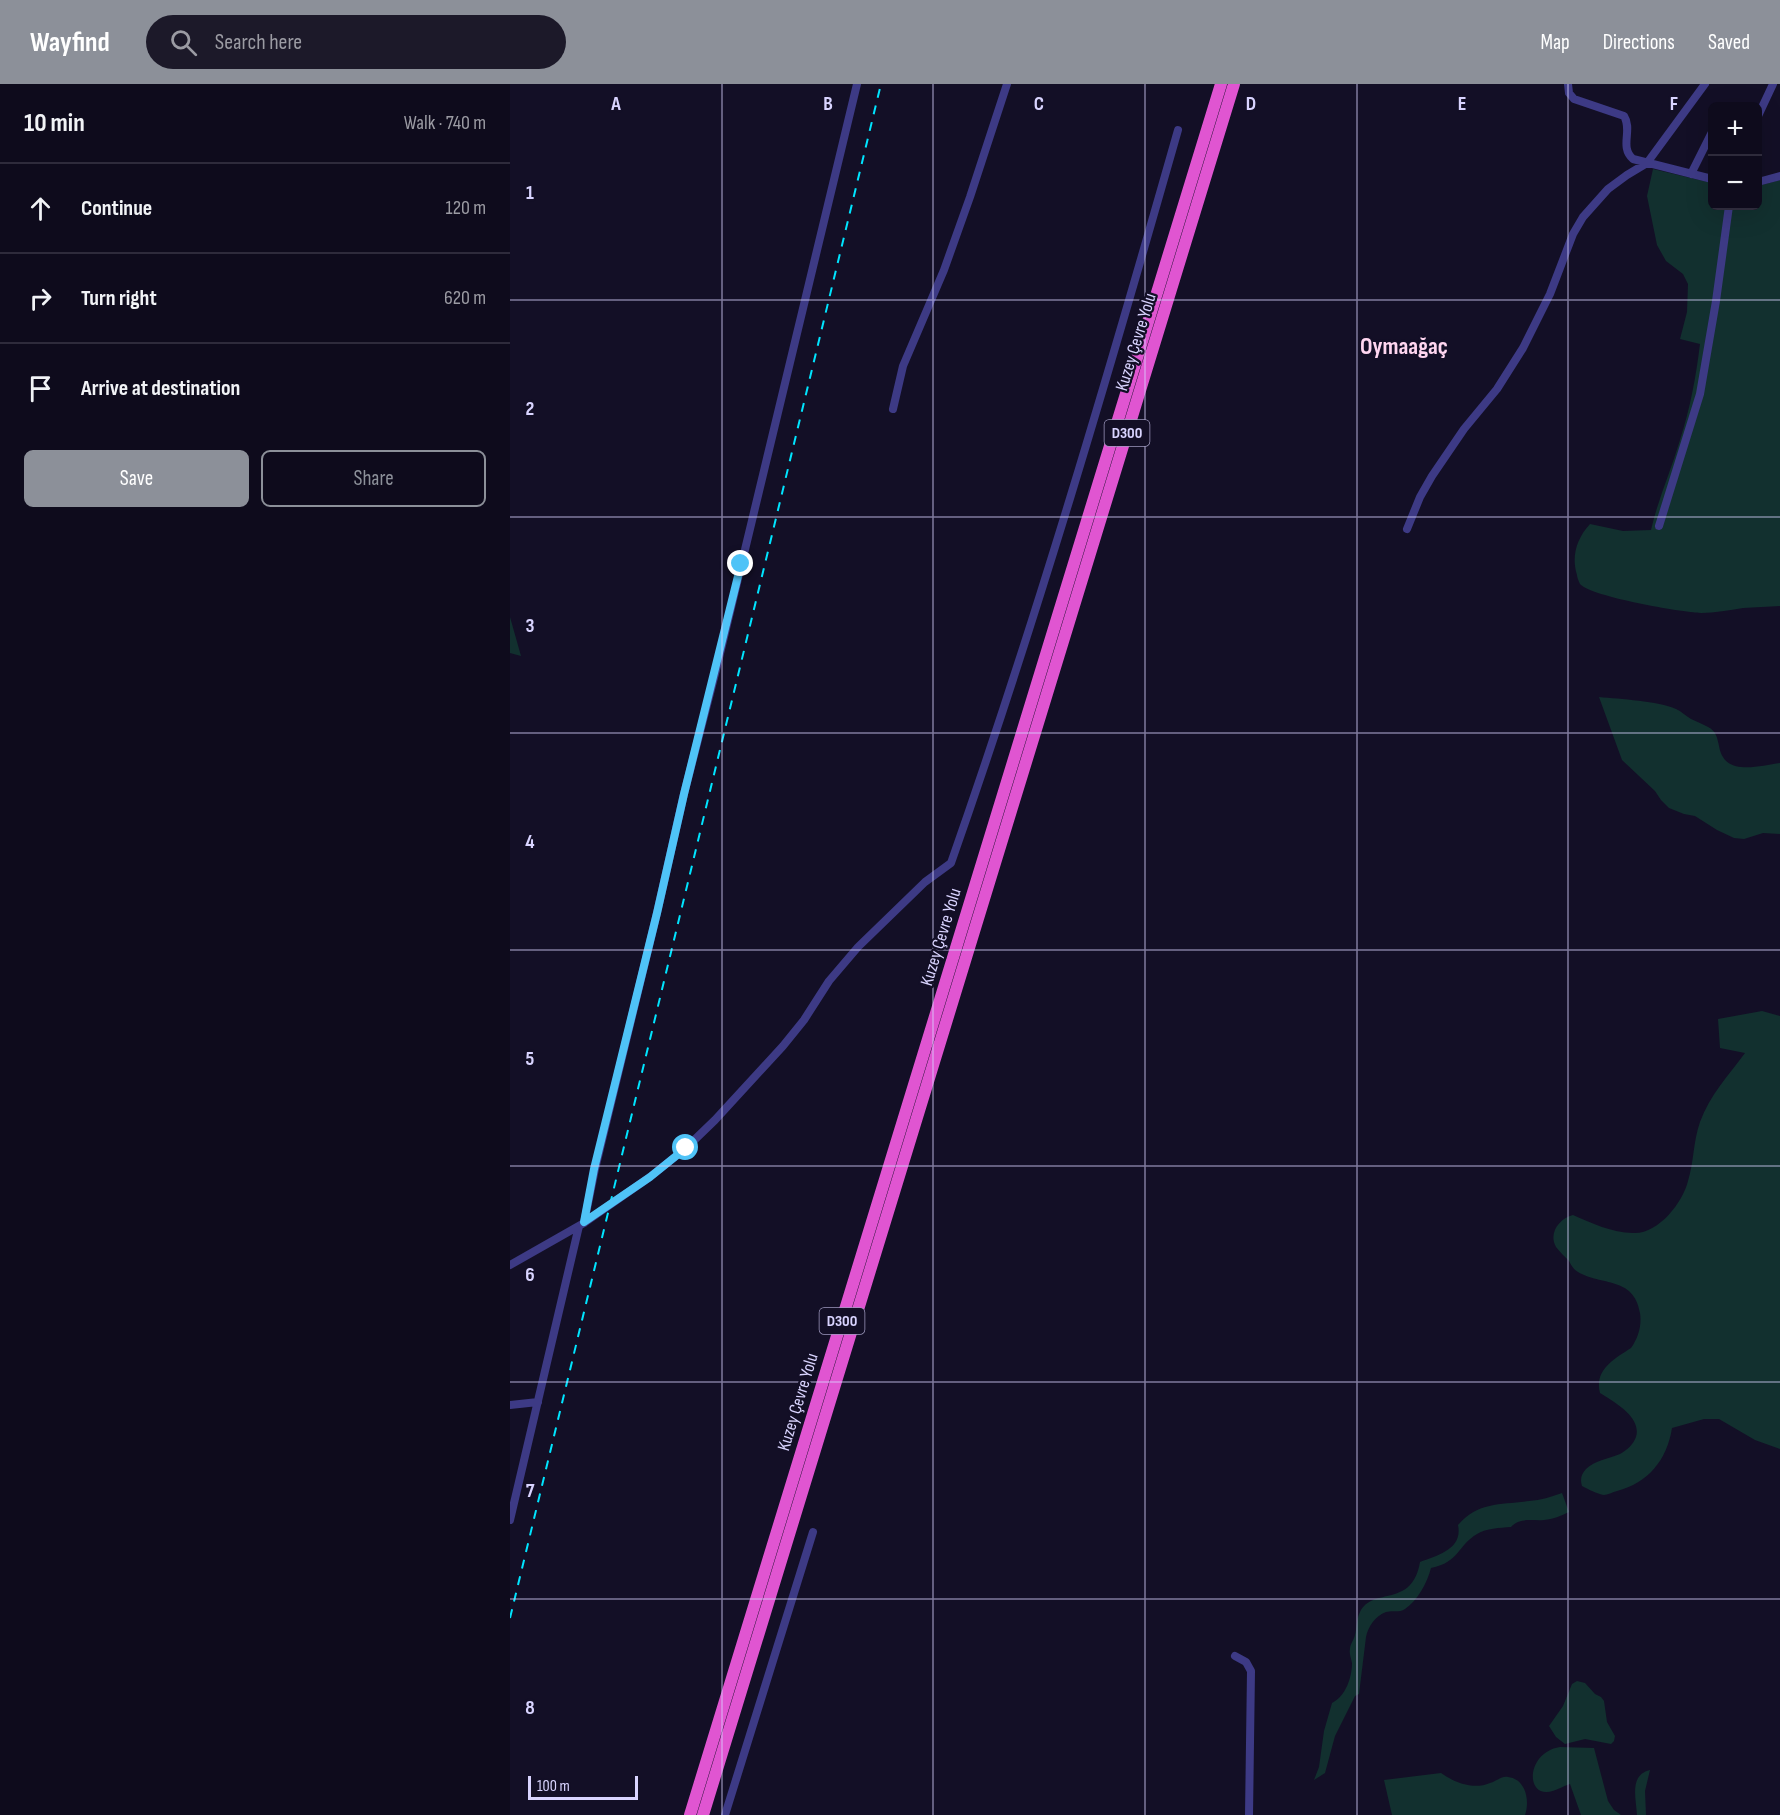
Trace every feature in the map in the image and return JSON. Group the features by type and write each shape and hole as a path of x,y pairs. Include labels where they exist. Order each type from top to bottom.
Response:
{"highway":[{"name":"Kuzey Çevre Yolu","path":"1014,781 1221,84"},
{"name":"Kuzey Çevre Yolu","path":"1014,781 1234,84"},
{"name":"D300","path":"1000,829 1014,781"},
{"name":"Kuzey Çevre Yolu","path":"690,1815 1000,829"},
{"name":"Kuzey Çevre Yolu","path":"703,1815 1000,829"}],"street":[{"path":"510,1521 857,84"},
{"path":"893,409 903,366 944,270 1007,84"},
{"path":"1568,84 1569,93 1574,99 1624,116 1628,122 1627,153 1633,159 1708,178"},
{"path":"1407,529 1420,497 1432,476 1464,429 1497,389 1523,348 1550,294 1573,234 1583,217 1608,189 1647,164 1706,84"},
{"path":"1762,107 1773,84"},
{"path":"510,1265 581,1224 650,1177 703,1132 783,1046 804,1020 829,981 858,946 925,882 951,863 1038,600 1178,130"},
{"path":"1691,174 1708,142"},
{"path":"1762,181 1780,176"},
{"path":"1659,526 1700,394 1728,210"},
{"path":"510,1405 538,1402"},
{"path":"725,1815 813,1532"},
{"path":"1235,1656 1246,1662 1251,1671 1249,1815"}],"green space":[{"path":"1653,169 1708,182 1708,210 1762,210 1762,185 1780,180 1780,606 1706,613 1691,612 1601,594 1580,584 1578,578 1575,568 1576,548 1590,524 1623,531 1651,530 1684,428 1695,381 1700,344 1680,339 1687,312 1688,284 1683,274 1666,261 1657,245 1647,196"},
{"path":"510,617 521,656 510,653"},
{"path":"1599,697 1649,702 1678,710 1713,730 1722,756 1735,766 1752,767 1780,763 1780,834 1763,833 1744,839 1734,838 1695,816 1669,808 1655,791 1622,760"},
{"path":"1762,1011 1780,1016 1780,1449 1755,1440 1719,1419 1704,1419 1672,1428 1661,1460 1647,1476 1607,1495 1598,1494 1582,1486 1583,1473 1593,1464 1627,1449 1635,1440 1637,1430 1626,1411 1600,1393 1600,1378 1607,1366 1631,1348 1640,1327 1640,1313 1637,1301 1624,1287 1575,1270 1556,1247 1554,1232 1564,1219 1573,1215 1611,1230 1635,1233 1653,1228 1669,1215 1685,1189 1704,1112 1745,1053 1720,1048 1718,1019"},
{"path":"1562,1493 1569,1512 1547,1520 1522,1521 1511,1527 1489,1529 1477,1534 1448,1562 1431,1568 1421,1591 1410,1605 1400,1611 1386,1612 1375,1619 1366,1637 1359,1694 1355,1696 1335,1736 1325,1773 1314,1780 1319,1767 1324,1731 1332,1703 1341,1696 1351,1674 1350,1647 1360,1612 1366,1604 1401,1592 1409,1586 1416,1577 1420,1562 1448,1550 1457,1540 1458,1525 1474,1512 1491,1506 1538,1500"},
{"path":"1577,1681 1585,1683 1604,1701 1607,1722 1615,1736 1611,1744 1585,1739 1565,1744 1556,1737 1549,1726 1563,1706 1572,1684"},
{"path":"1560,1747 1594,1748 1608,1801 1621,1815 1581,1815 1570,1784 1547,1792 1540,1791 1535,1786 1533,1772 1541,1756 1549,1750"},
{"path":"1650,1770 1645,1791 1646,1815 1637,1815 1636,1782 1643,1773"},
{"path":"1441,1773 1452,1780 1471,1786 1484,1785 1503,1777 1514,1779 1523,1786 1527,1797 1525,1815 1392,1815 1384,1780"}],"railway":[{"path":"510,1618 881,84"}],"district":[{"name":"Oymaağaç","path":"1404,346"}],"route":[{"path":"686,1148 650,1177 584,1222 594,1169 741,564"}]}
